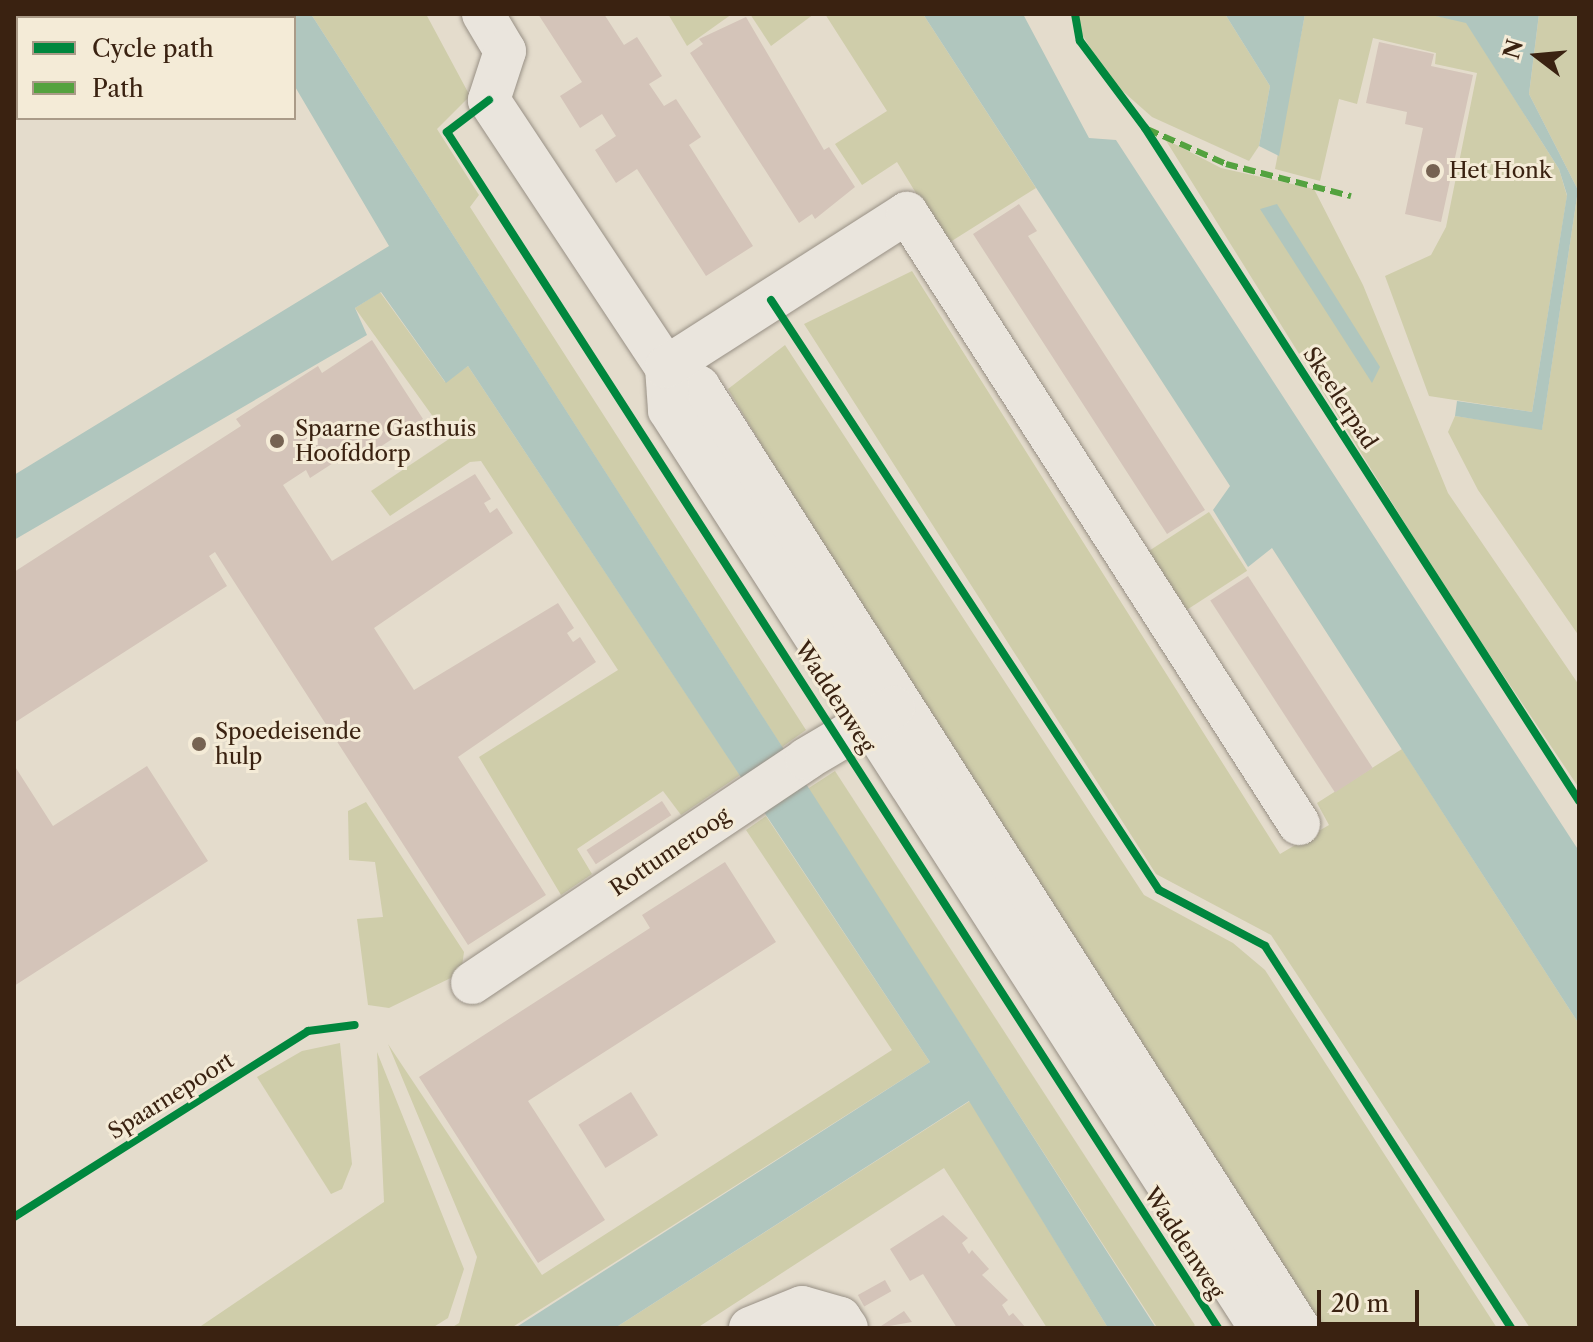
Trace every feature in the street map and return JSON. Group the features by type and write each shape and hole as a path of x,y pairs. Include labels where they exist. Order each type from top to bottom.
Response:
{"street":[{"name":"Waddenweg","path":"483,14 505,51 489,100 666,367 699,387 884,714 1260,1328"},
{"path":"666,367 907,213 1299,824"},
{"name":"Waddenweg","path":"884,714 1299,1328"},
{"name":"Rottumeroog","path":"472,983 806,759 884,714"},
{"path":"750,1328 802,1307 840,1318 847,1328"}],"shaded area":[{"path":"311,14 426,14 470,96 437,129 479,195 470,207 806,730 782,747"},
{"path":"668,14 732,14 687,46"},
{"path":"750,14 814,14 771,46"},
{"path":"825,14 923,14 1036,188 947,244 897,162 862,185 835,144 887,111"},
{"path":"1079,14 1225,14 1270,86 1259,146 1249,161 1152,117 1109,79 1080,31"},
{"path":"1305,14 1427,14 1466,22 1559,169 1567,196 1532,412 1429,396 1385,276 1431,255 1446,227 1477,73 1435,64 1436,53 1373,38 1357,104 1339,99 1320,181 1275,169"},
{"path":"1539,14 1579,14 1579,636 1478,490 1448,432 1455,416 1542,429 1578,190 1529,94"},
{"path":"1165,139 1221,168 1314,189 1363,285 1448,493 1579,685 1579,788 1449,594"},
{"path":"912,271 1280,854 1329,825 1317,803 1402,749 1579,1024 1579,1328 1530,1328 1271,935 1156,874 804,324"},
{"path":"380,292 445,382 468,366 740,775 681,815 663,791 577,849 592,874 561,895 479,757 618,670 481,461 470,462 390,516 371,491 449,439 355,308"},
{"path":"785,345 1144,895 1233,943 1265,970 1497,1328 1317,1328 909,691 728,389"},
{"path":"1209,512 1247,571 1184,612 1146,553"},
{"path":"835,771 1195,1325 1157,1328 807,789"},
{"path":"366,802 464,952 461,973 389,1008 368,1005 357,919 383,917 375,862 349,860 348,811"},
{"path":"766,816 930,1062 511,1328 451,1328 459,1323 477,1257 388,1044 542,1275 892,1050 746,830"},
{"path":"340,1043 352,1164 342,1189 331,1194 257,1077 302,1051"},
{"path":"377,1052 464,1269 448,1318 432,1328 198,1328 384,1202"},
{"path":"970,1101 1108,1328 1047,1328 944,1168 697,1328 615,1328"}],"water":[{"path":"219,14 311,14 1156,1328 1108,1328 969,1101 615,1328 515,1328 930,1062 468,366 446,383 381,292 355,308 367,335 14,540 14,475 389,246 296,88 296,16"},
{"path":"923,14 1023,14 1089,138 1116,140 1579,851 1579,1024 1272,548 1248,567 1213,510 1230,486"},
{"path":"1225,14 1305,14 1279,156 1259,146 1270,86"},
{"path":"1427,14 1539,14 1529,94 1578,190 1542,430 1455,416 1457,401 1532,412 1567,195 1559,169 1466,23"},
{"path":"1277,204 1380,367 1372,383 1260,209"}],"building":[{"path":"538,14 604,14 624,45 637,37 662,76 649,84 664,106 676,99 701,137 689,145 753,246 706,276 637,169 616,183 595,150 616,136 602,114 580,128 560,96 582,82"},
{"path":"746,17 824,150 829,147 855,187 815,219 812,214 799,223 690,53 703,44 699,39"},
{"name":"Het Honk","path":"1379,42 1434,54 1431,66 1473,75 1441,222 1405,214 1423,128 1405,124 1407,112 1366,103"},
{"path":"1019,204 1037,231 1028,236 1205,510 1167,534 973,234"},
{"path":"372,340 423,419 360,460 352,440 336,450 341,458 310,478 306,470 283,485 332,561 475,474 491,499 484,503 490,513 497,508 513,533 374,628 414,690 558,603 574,628 567,633 573,642 580,637 596,662 458,757 546,895 468,945 215,552 209,556 227,586 14,723 14,572 241,426 236,419 318,366 322,373"},
{"path":"1248,576 1373,768 1335,793 1210,601"},
{"path":"14,765 53,826 147,766 208,861 14,986"},
{"path":"662,801 671,815 596,864 587,850"},
{"path":"725,862 776,942 528,1101 605,1220 538,1263 419,1077 650,928 642,915"},
{"path":"631,1092 658,1135 605,1168 578,1125"},
{"path":"943,1215 968,1238 962,1243 969,1254 972,1250 989,1269 982,1275 1008,1300 1002,1305 1009,1316 1013,1313 1026,1328 957,1328 923,1274 910,1281 890,1249"},
{"path":"885,1280 891,1291 864,1306 858,1295"},
{"path":"904,1311 912,1322 878,1328"}],"marked path":[{"path":"1147,129 1226,164 1351,196"}],"cycle path":[{"name":"Skeelerpad","path":"1075,14 1080,41 1145,128 1579,801"},
{"path":"489,100 447,132 1218,1328"},
{"path":"771,300 1159,890 1265,946 1511,1328"},
{"name":"Spaarnepoort","path":"14,1217 308,1031 355,1025"}],"place":[{"name":"Het Honk","path":"1433,171"},
{"name":"Spaarne Gasthuis Hoofddorp","path":"277,441"},
{"name":"Spoedeisende hulp","path":"199,744"}]}
